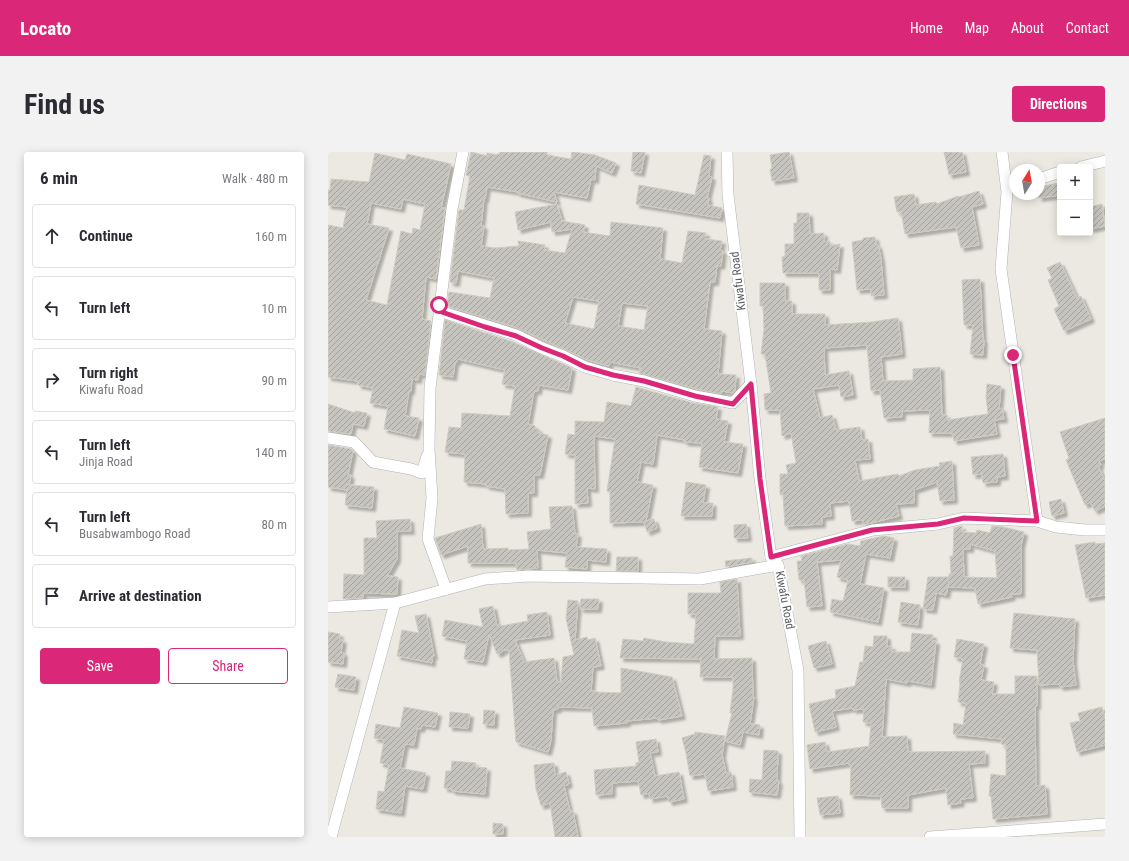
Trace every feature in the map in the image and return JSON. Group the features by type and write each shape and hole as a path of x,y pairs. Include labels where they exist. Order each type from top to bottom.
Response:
{"street":[{"path":"446,589 428,539 432,498 430,388 452,209 463,152"},
{"name":"Kiwafu Road","path":"727,152 728,195 751,384 760,479 775,561 798,670 800,837"},
{"path":"1002,152 1009,182"},
{"path":"1093,164 1105,161"},
{"path":"1045,177 1057,173"},
{"path":"1010,200 1001,268 1037,521"},
{"path":"439,311 516,336 585,367 613,375 644,381 695,396 733,404 751,384"},
{"path":"328,438 354,442 373,462 411,469 422,473 430,449"},
{"path":"328,607 395,603 485,580 528,576 700,579 775,561 872,530 938,524 964,518 1037,521 1056,527 1085,530 1105,530"},
{"path":"331,837 395,603"},
{"path":"930,837 1105,824"}],"building":[{"path":"471,152 487,156 487,153 497,155 500,154 500,152 547,152 547,155 571,159 573,152 595,155 616,163 612,173 596,166 595,180 591,179 587,198 554,192 557,202 517,193 518,192 487,187 481,226 484,226 481,246 495,248 519,246 518,241 545,245 544,250 565,253 572,229 552,232 551,222 518,230 515,212 557,204 562,221 585,225 583,232 610,236 611,222 663,228 660,259 682,263 688,231 706,233 705,239 722,241 720,250 723,251 721,266 717,265 715,282 710,282 704,329 722,331 718,374 736,375 735,391 733,393 722,391 721,394 697,389 639,373 641,368 610,362 609,366 588,360 518,328 447,306 449,292 490,298 494,278 458,271 456,283 450,282 459,210 464,210 470,176 466,175","holes":["573,297 599,301 594,329 565,323","622,303 648,306 644,330 618,326"]},
{"path":"633,152 645,152 641,173 631,171"},
{"path":"789,152 794,178 772,181 770,155"},
{"path":"944,152 962,152 966,172 949,175"},
{"path":"375,153 405,160 407,154 451,164 441,208 445,208 436,279 426,277 422,319 431,321 425,375 419,374 418,380 412,379 411,391 409,391 405,416 419,418 415,436 384,429 388,406 370,403 373,388 358,385 358,381 328,377 328,225 343,228 347,207 328,205 328,190 330,190 331,179 369,182","holes":["403,199 425,204 420,230 413,228 412,234 401,231 387,305 366,300 389,228 367,224 371,203 401,209"]},
{"path":"704,155 711,156 709,176 712,177 707,198 709,198 708,205 722,208 720,218 636,204 639,185 695,195"},
{"path":"1057,183 1057,195 1045,197 1045,186"},
{"path":"979,191 983,204 972,207 979,245 961,248 956,227 905,234 901,211 897,212 894,197 914,194 916,205 936,202 937,204 958,196 959,197"},
{"path":"1102,204 1105,226 1093,228 1093,206"},
{"path":"797,213 809,213 810,234 824,233 824,242 830,241 830,246 840,244 837,270 830,269 830,290 819,290 819,273 783,273 782,257 785,256 785,244 794,244 794,223 797,223"},
{"path":"875,237 881,259 884,295 871,296 871,289 857,290 852,242 863,240 863,238"},
{"path":"1060,262 1077,298 1081,296 1091,319 1064,331 1054,309 1059,306 1048,280 1052,278 1047,268"},
{"path":"980,279 984,340 983,355 970,354 973,325 964,325 962,280"},
{"path":"760,283 785,283 785,301 792,301 792,314 825,314 825,325 872,322 898,318 902,354 881,357 883,381 913,380 913,369 940,367 942,415 947,415 947,420 988,414 986,397 987,384 1001,386 999,409 1002,408 1004,419 994,420 997,434 954,441 952,433 929,433 930,410 902,411 902,417 884,418 880,390 871,391 867,345 824,348 825,375 849,371 853,395 841,397 839,385 813,389 820,418 832,415 836,430 860,427 862,440 868,439 870,459 855,460 859,481 898,474 899,476 915,470 940,466 939,463 952,461 954,500 940,501 937,482 914,490 914,503 896,504 899,516 863,525 863,520 852,521 849,501 830,503 831,516 822,517 822,524 785,526 783,494 780,495 780,474 788,474 786,465 796,463 791,433 782,436 780,410 765,410 764,394 771,393 765,354 761,354 764,330 763,306 760,306"},
{"path":"445,320 513,342 572,368 568,390 539,385 538,391 534,391 528,424 535,426 535,429 539,429 538,433 548,435 540,475 534,475 534,493 528,493 528,513 506,514 505,489 486,486 486,484 464,482 465,454 445,452 449,427 461,428 462,413 510,416 515,386 502,384 505,370 458,359 457,362 455,362 453,377 439,375"},
{"path":"636,387 693,403 718,407 716,419 728,421 724,442 743,444 738,473 699,467 702,443 684,442 685,440 657,435 653,464 641,462 637,482 653,485 646,521 654,519 657,528 647,532 644,522 610,523 610,492 607,491 615,439 594,436 595,489 587,488 588,503 575,504 575,455 565,454 568,434 575,435 575,421 604,422 607,402 631,406"},
{"path":"328,404 355,413 355,411 367,413 364,426 353,424 351,434 328,431"},
{"path":"1105,418 1105,459 1099,461 1101,465 1098,466 1105,481 1105,506 1095,511 1090,502 1085,505 1066,460 1069,458 1060,432"},
{"path":"328,445 351,449 353,451 348,475 351,475 349,485 374,487 372,508 345,505 347,490 328,487"},
{"path":"1003,454 1005,476 997,477 997,482 983,483 982,474 973,475 971,457"},
{"path":"686,482 706,485 703,503 713,503 712,516 681,516"},
{"path":"1061,499 1064,513 1052,516 1049,502"},
{"path":"572,506 575,534 578,534 576,547 607,549 606,562 587,560 587,569 565,567 567,553 537,550 538,568 517,570 516,563 468,563 468,546 441,555 435,538 481,524 483,549 529,549 527,532 551,529 549,507"},
{"path":"410,519 411,531 397,531 397,559 387,576 398,577 397,594 363,593 363,598 343,599 344,574 364,575 364,538 377,538 376,521"},
{"path":"746,524 748,538 734,538 734,525"},
{"path":"962,526 962,532 976,533 977,530 990,533 992,526 1024,532 1021,546 1021,594 1011,594 1012,597 978,604 975,588 948,587 949,581 946,595 936,593 933,610 923,609 928,577 949,577 949,574 951,574 950,556 953,556 954,528","holes":["970,544 995,551 997,578 964,577 963,549 970,549"]},
{"path":"884,536 894,538 890,558 866,554 860,584 884,588 878,622 830,612 832,599 843,601 848,580 837,577 841,560 817,562 822,606 807,607 804,580 799,580 797,561 802,561 801,556 848,544 860,546 861,541"},
{"path":"1095,542 1095,544 1105,543 1105,595 1086,598 1075,545"},
{"path":"617,557 638,557 638,571 616,571"},
{"path":"752,558 752,562 726,567 725,561"},
{"path":"888,577 905,577 905,587 888,587"},
{"path":"737,579 740,636 715,636 714,659 752,658 754,697 750,724 760,725 759,735 743,732 740,745 725,741 732,713 730,713 733,677 700,677 701,659 620,658 623,639 643,641 644,638 666,642 694,644 696,614 688,614 688,593 721,593 720,582"},
{"path":"581,599 599,599 598,609 580,609"},
{"path":"568,600 578,601 575,640 587,637 588,640 595,638 601,666 593,667 591,691 621,693 621,668 672,677 682,716 658,720 658,718 594,726 592,708 558,707 558,709 553,710 551,740 548,752 516,742 509,650 502,650 502,652 497,654 489,634 483,662 464,659 467,641 442,636 445,620 483,627 479,609 493,606 497,626 500,624 501,626 528,621 527,615 547,612 550,635 515,640 524,662 554,658 557,682 561,682 563,657 574,655 566,618"},
{"path":"901,602 920,605 918,625 898,622"},
{"path":"1014,613 1075,619 1073,661 1076,685 1060,687 1059,684 1039,685 1037,650 1010,648"},
{"path":"426,614 434,656 432,657 432,663 397,656 402,630 419,633 415,616"},
{"path":"328,632 340,634 339,639 343,640 341,652 344,653 343,664 328,662"},
{"path":"912,633 933,635 932,641 936,641 931,685 886,679 882,737 907,736 908,752 985,751 985,763 969,764 973,798 960,799 961,803 948,805 946,788 908,795 908,808 882,808 881,796 850,795 851,765 849,765 849,763 810,769 807,745 825,742 827,752 869,746 871,723 863,722 864,709 853,710 853,708 832,711 836,727 815,732 809,704 836,698 835,690 855,686 860,662 863,662 865,646 873,647 874,636 887,636 887,647 892,646 891,652 910,652"},
{"path":"957,639 984,644 980,664 984,665 981,680 994,682 992,694 1015,694 1015,676 1037,676 1037,706 1035,706 1036,786 1045,785 1047,814 993,819 991,796 989,796 991,774 1006,776 1006,745 1001,744 1002,739 953,734 954,723 963,725 966,703 958,702 959,682 963,659 954,657"},
{"path":"826,641 832,664 814,668 808,646"},
{"path":"338,674 356,677 354,690 335,687"},
{"path":"404,707 438,713 435,727 422,725 421,729 417,728 414,745 405,744 400,768 426,773 423,789 405,786 401,813 376,809 378,791 384,792 389,765 380,763 384,740 374,738 376,724 400,728"},
{"path":"1102,707 1103,714 1105,714 1105,745 1077,752 1070,723 1080,721 1078,713"},
{"path":"484,710 495,711 494,725 483,724"},
{"path":"450,712 470,714 468,728 449,727"},
{"path":"695,732 725,736 722,755 726,773 731,772 733,787 708,791 705,774 690,776 682,738 695,734"},
{"path":"656,739 658,752 650,753 655,776 679,772 684,799 669,802 668,796 650,799 649,793 641,795 638,781 612,783 612,794 596,795 594,770 636,766 636,763 639,762 636,742"},
{"path":"764,750 778,751 777,781 779,781 777,795 749,792 750,779 762,780"},
{"path":"452,761 476,763 475,767 487,768 485,794 452,791 452,789 444,788 446,771 451,771"},
{"path":"554,763 555,775 566,772 569,784 564,786 570,811 573,811 578,837 555,837 550,803 541,806 536,789 534,765"},
{"path":"838,796 840,813 820,815 817,798"},
{"path":"493,823 503,824 503,834 493,834"}],"route":[{"path":"439,305 439,311 516,336 585,367 613,375 644,381 695,396 733,404 751,384 760,479 771,557 872,530 938,524 964,518 996,520 1021,519 1037,521 1013,355"}]}
